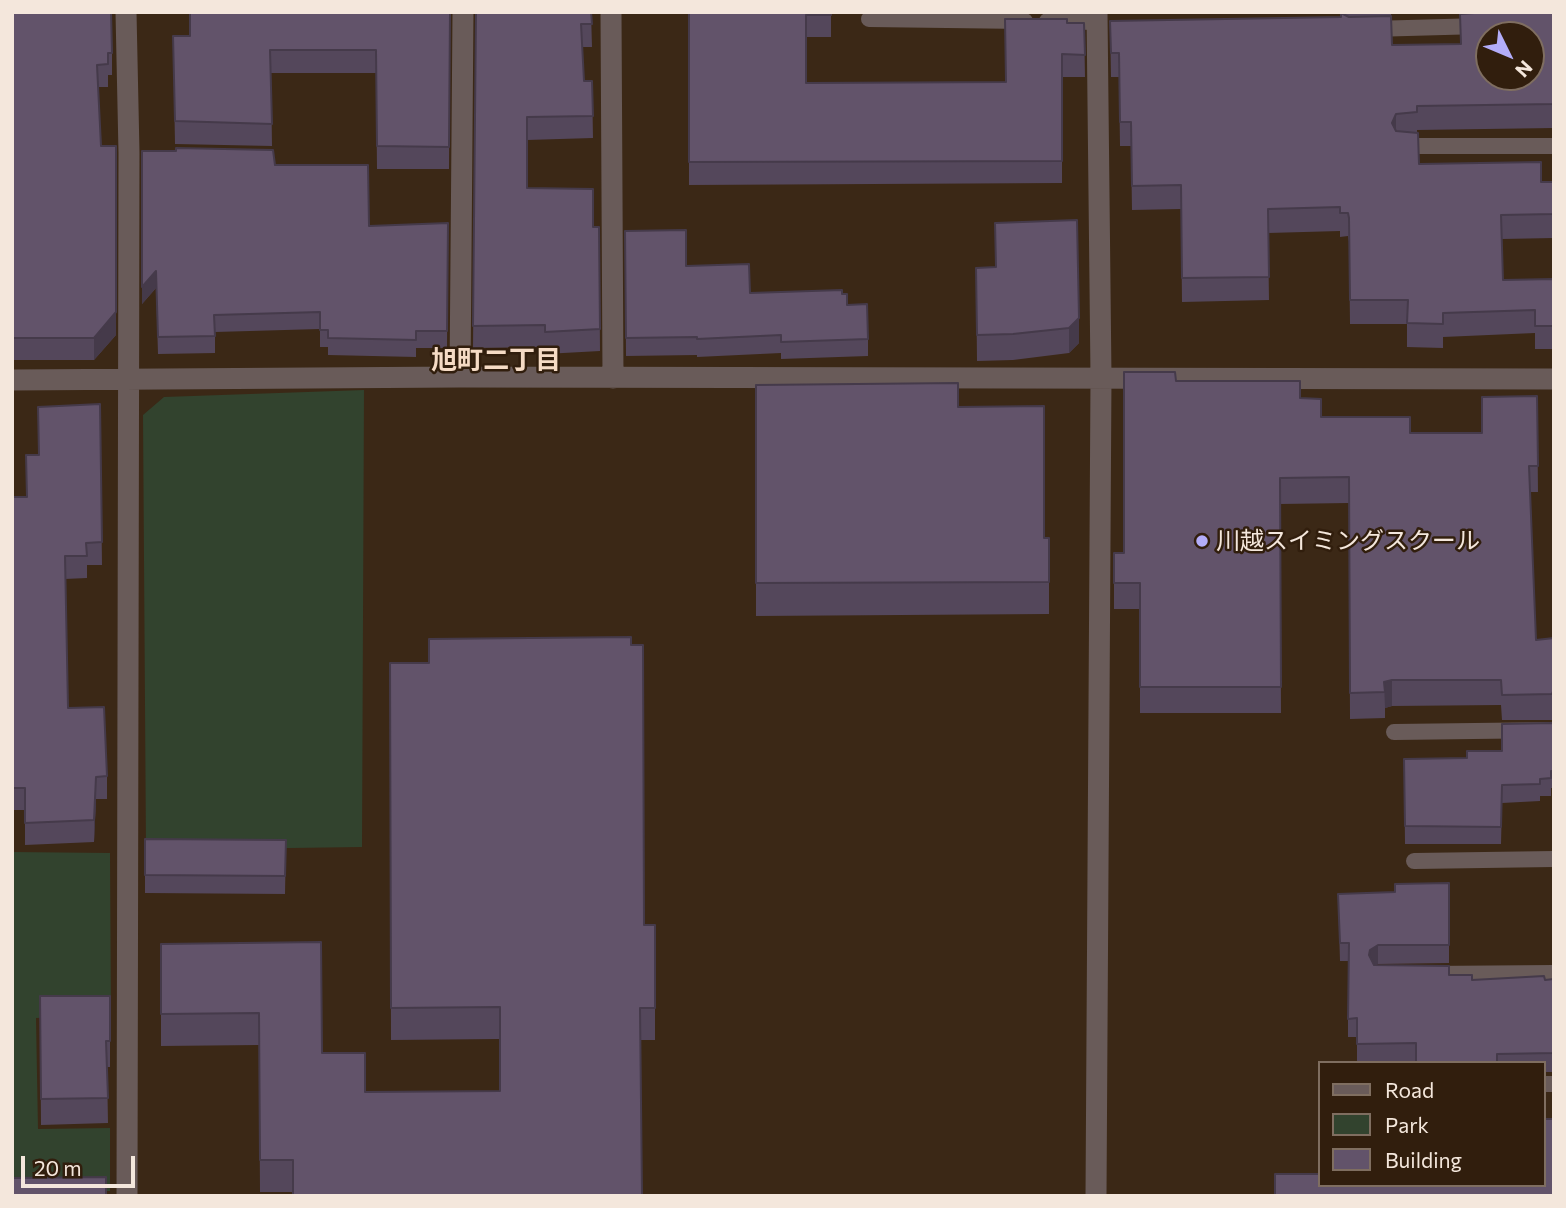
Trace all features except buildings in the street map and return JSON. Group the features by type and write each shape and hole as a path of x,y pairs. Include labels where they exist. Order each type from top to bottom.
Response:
{"street":[{"path":"126,12 136,153 128,380 127,1196"},
{"path":"460,377 463,12"},
{"path":"611,12 613,378"},
{"path":"1097,17 1101,377 1097,1196"},
{"path":"12,380 460,377 1554,379"}],"lane":[{"path":"869,19 1097,17"},
{"path":"1349,30 1475,26"},
{"path":"1402,146 1554,146"},
{"path":"1394,732 1554,730"},
{"path":"1415,861 1554,859"},
{"path":"1406,974 1554,974"}],"green space":[{"path":"364,390 362,847 146,850 143,415 164,397"},
{"path":"12,852 110,853 111,1016 36,1018 38,1129 110,1128 110,1191 12,1192"}],"place":[{"name":"川越スイミングスクール","path":"1202,541"}],"district":[{"name":"旭町二丁目","path":"496,360"}]}
